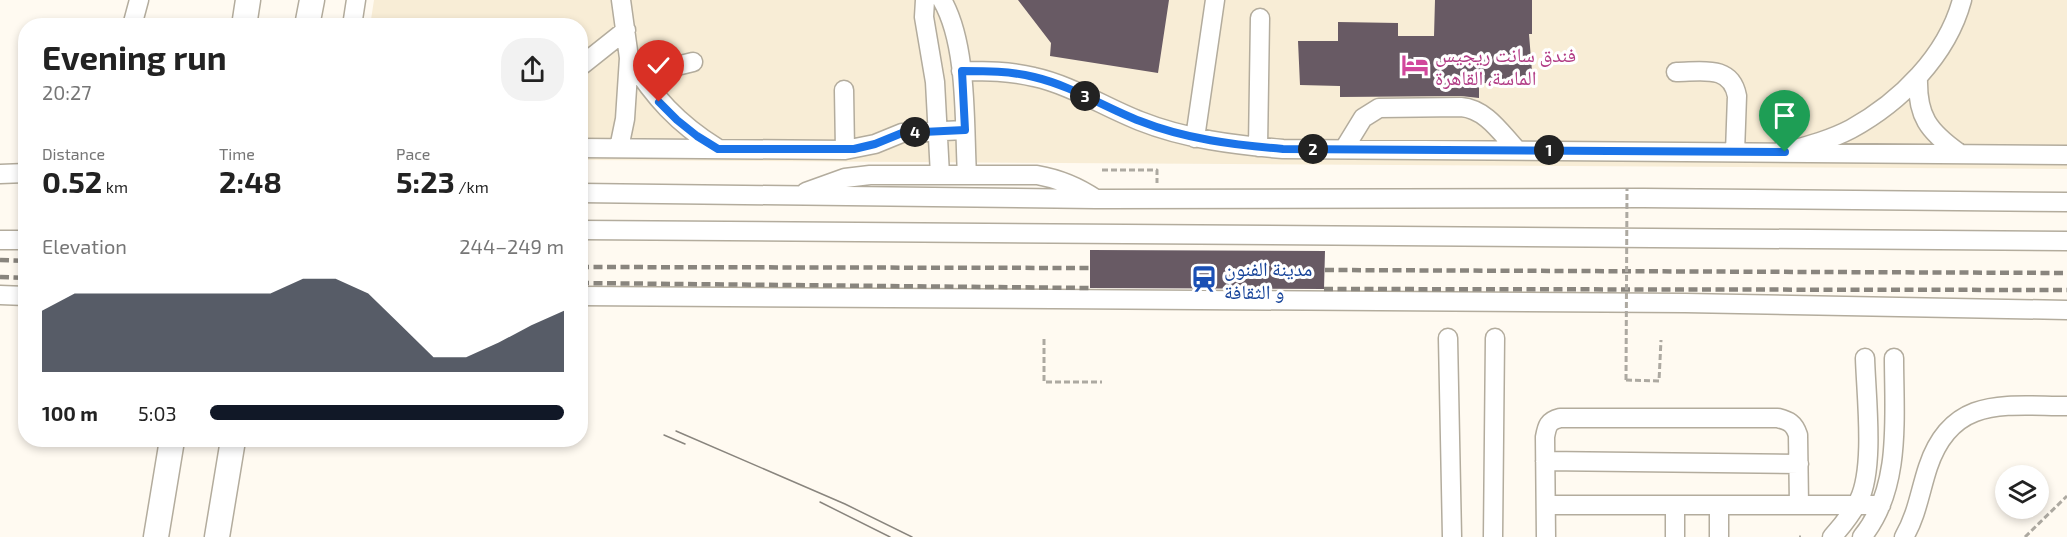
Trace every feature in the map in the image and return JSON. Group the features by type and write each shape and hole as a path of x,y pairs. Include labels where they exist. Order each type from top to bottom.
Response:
{"main road":[{"path":"245,18 248,0"},
{"path":"309,18 312,0"},
{"path":"156,537 171,447"},
{"path":"217,537 232,447"}],"street":[{"path":"134,18 139,0"},
{"path":"353,18 356,0"},
{"path":"619,148 625,119 629,58 621,0"},
{"path":"925,0 924,17 935,82 940,175"},
{"path":"942,0 954,28 962,71 966,175"},
{"path":"1195,138 1215,0"},
{"path":"1785,152 1849,130 1879,112 1918,78 1949,35 1962,0"},
{"path":"1258,147 1260,18"},
{"path":"927,33 954,28"},
{"path":"588,59 626,30"},
{"path":"629,58 659,102 697,136 718,149"},
{"path":"640,75 693,62"},
{"path":"962,71 1003,71 1035,77 1066,87 1141,122 1195,138 1258,147 2067,155"},
{"path":"1676,72 1716,72 1724,74 1731,80 1736,87 1737,96 1735,152"},
{"path":"1918,78 1918,100 1926,122 1940,140 1959,153"},
{"path":"844,90 845,150"},
{"path":"1785,152 1786,102"},
{"path":"1344,149 1363,118 1379,108 1461,107 1474,109 1485,116 1517,150"},
{"path":"588,148 845,150 869,146 902,133 965,130"},
{"path":"0,174 18,173"},
{"path":"799,195 845,178 870,175 1037,175 1058,179 1078,187 1096,200"},
{"path":"588,193 1096,200 1642,198 2067,202"},
{"path":"588,230 2067,241"},
{"path":"0,240 18,240"},
{"path":"0,295 18,296"},
{"path":"588,296 1685,303 2067,310"},
{"path":"1448,338 1452,537"},
{"path":"1493,537 1495,338"},
{"path":"1832,537 1856,505 1866,475 1868,454 1866,358"},
{"path":"1862,537 1870,528 1889,482 1894,429 1893,358"},
{"path":"1904,537 1916,511 1935,448 1949,428 1970,413 1983,409 2067,406"},
{"path":"1546,537 1547,426 1551,420 1560,418 1766,418 1789,421 1795,426 1798,435 1799,505"},
{"path":"1545,461 1799,464"},
{"path":"1546,505 1881,505"},
{"path":"1675,505 1675,537"},
{"path":"1719,505 1719,537"}],"path":[{"path":"1102,170 1157,170"},
{"path":"1627,188 1626,380 1659,381 1660,340"},
{"path":"1044,339 1044,382 1102,382"},
{"path":"2025,537 2067,496"}],"shaded area":[{"path":"374,0 2067,0 2067,169 588,160 588,18 371,18"}],"building":[{"path":"1018,0 1169,0 1158,73 1050,56 1051,43"},
{"name":"فندق سانت ريجيس الماسة، القاهرة","path":"1435,0 1532,0 1532,34 1529,34 1533,84 1479,83 1479,98 1461,96 1340,97 1340,86 1300,85 1298,41 1338,41 1338,22 1398,23 1398,36 1434,36"},
{"path":"1090,250 1325,251 1324,289 1090,288"}],"tram line":[{"path":"676,431 845,504 912,537"},
{"path":"664,435 685,444"},
{"path":"820,502 890,537"}],"railway":[{"path":"0,260 18,261"},
{"path":"588,267 1090,268"},
{"path":"1325,270 2067,273"},
{"path":"0,277 18,278"},
{"path":"588,283 1090,288"},
{"path":"1324,289 2067,290"}],"place":[{"name":"فندق سانت ريجيس الماسة، القاهرة","path":"1415,65"},
{"name":"مدينة الفنون و الثقافة","path":"1204,279"}],"route":[{"path":"659,102 697,136 718,149 845,150 863,148 902,133 965,130 962,71 1003,71 1035,77 1066,87 1141,122 1195,138 1258,147 1785,152"}]}
